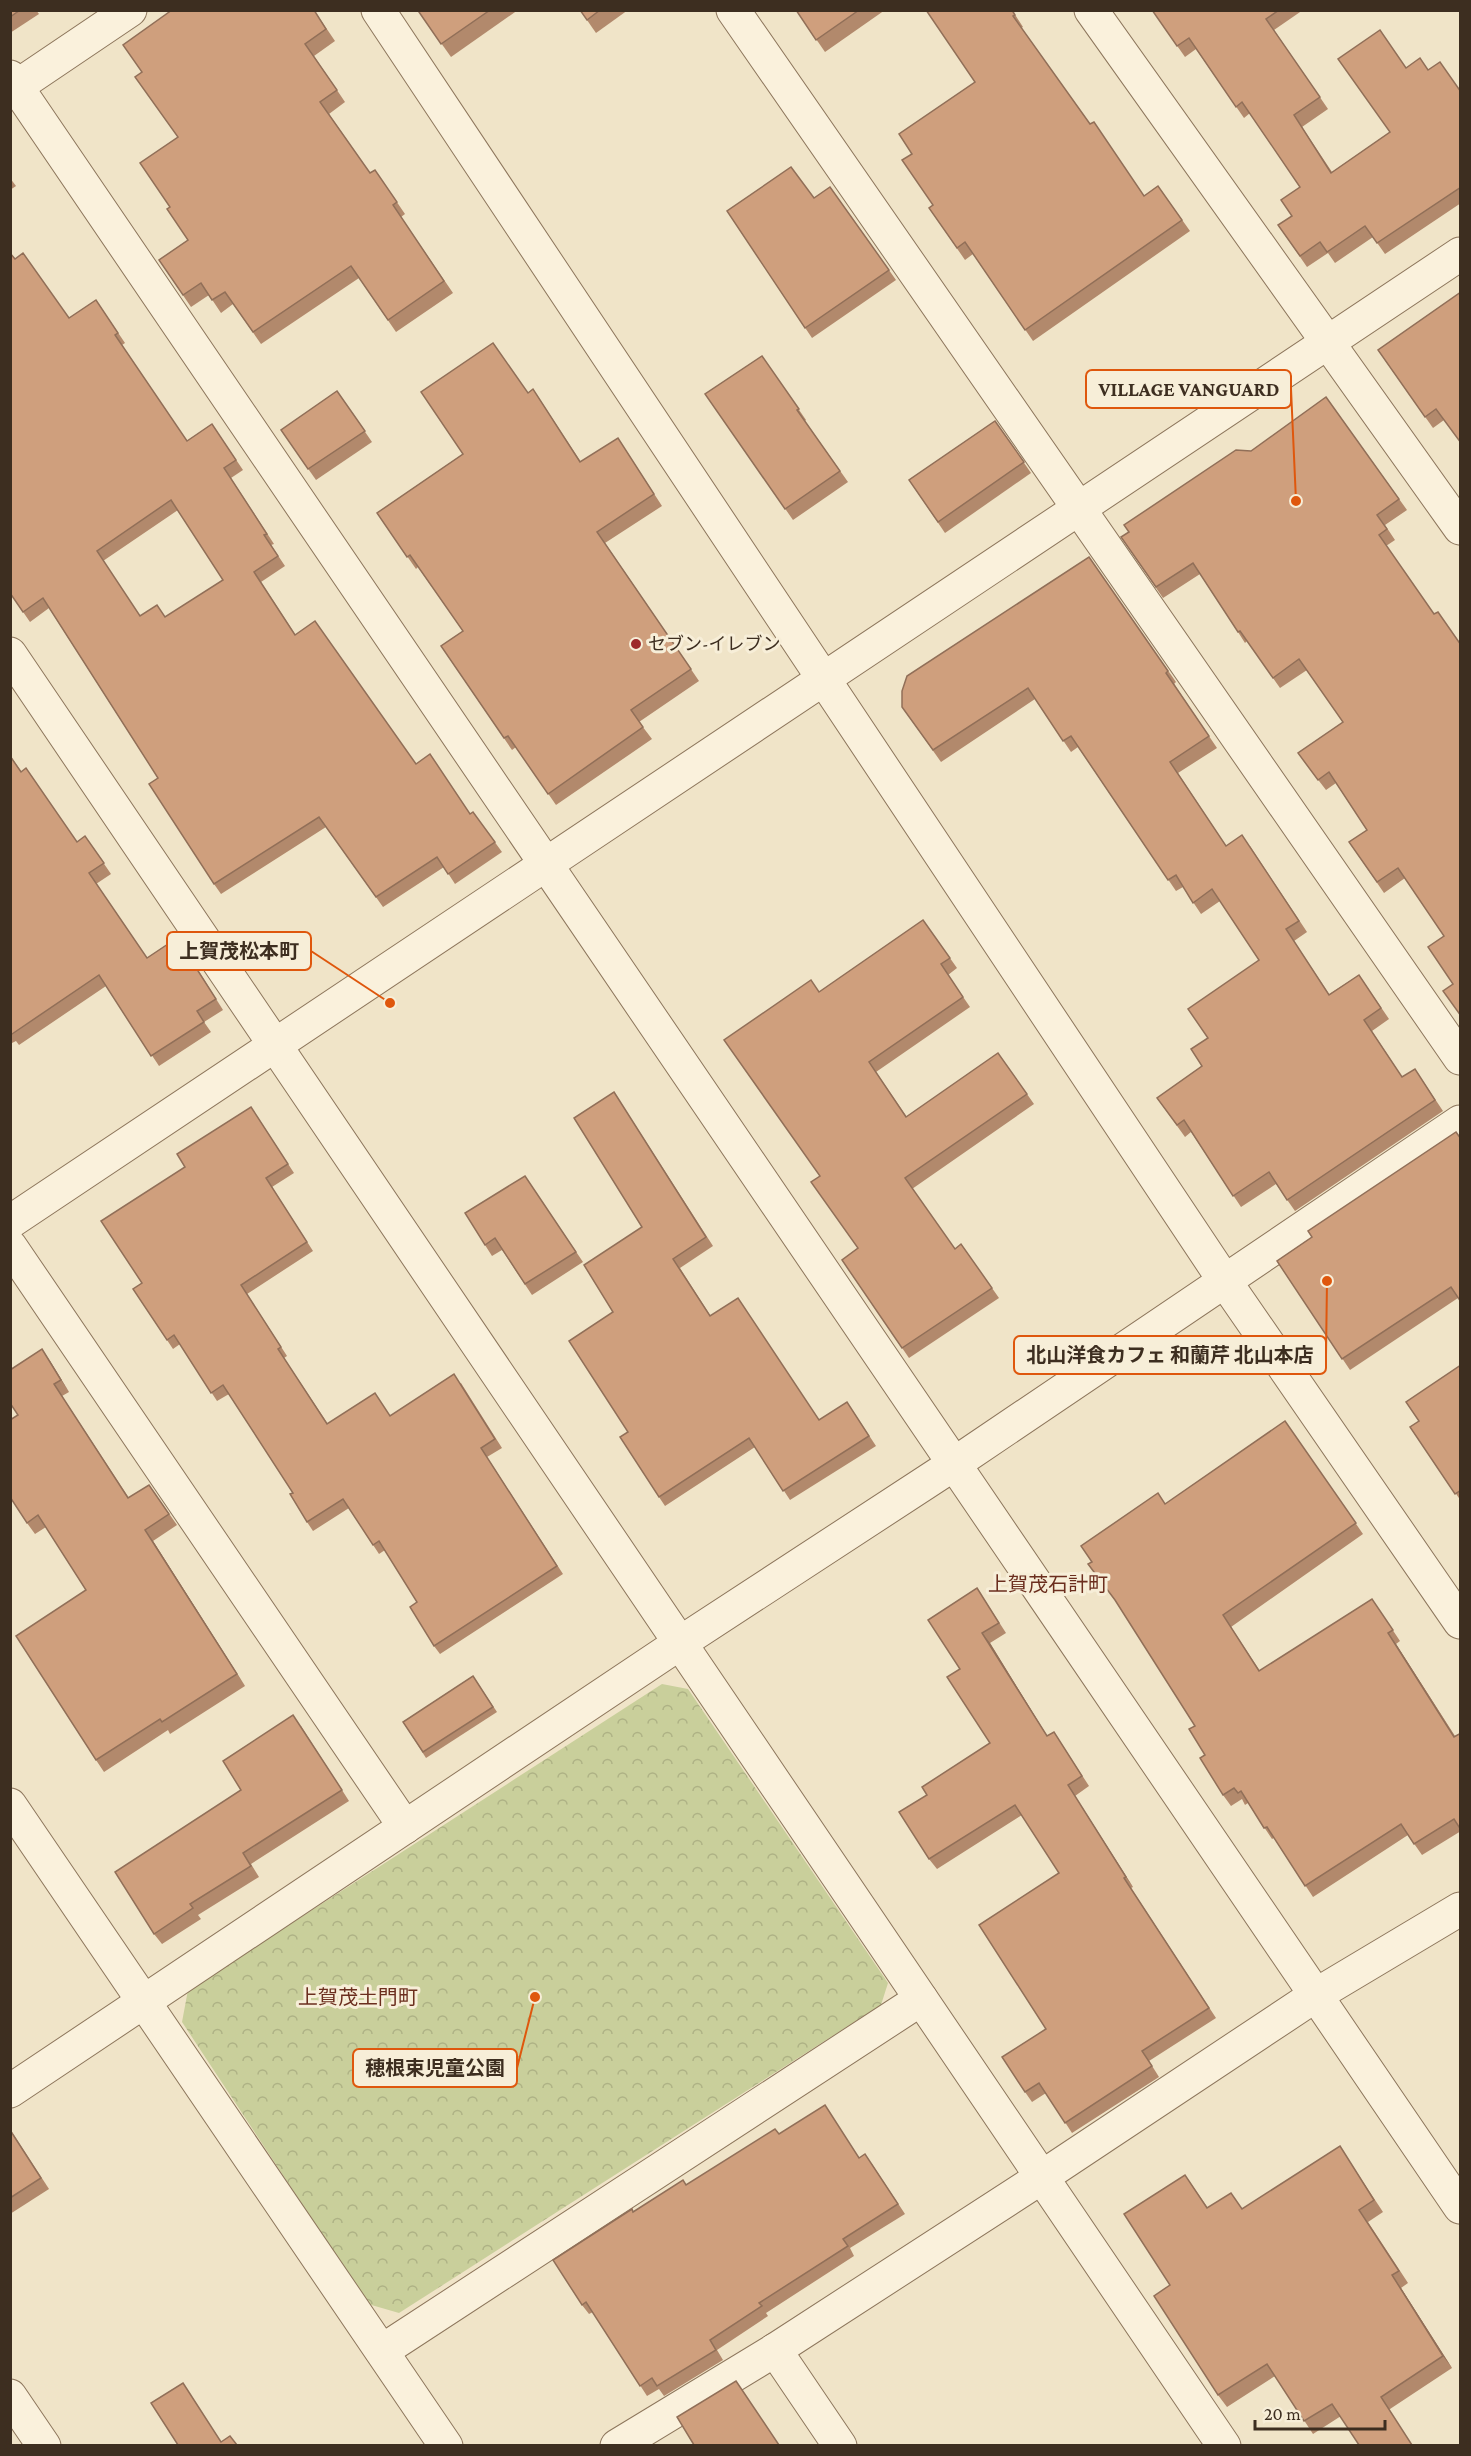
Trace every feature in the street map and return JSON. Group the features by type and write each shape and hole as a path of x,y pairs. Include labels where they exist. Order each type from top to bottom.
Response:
{"street":[{"path":"130,10 13,85 1461,2206"},
{"path":"378,10 1224,1280 1461,1622"},
{"path":"734,10 1461,1058"},
{"path":"1091,10 1461,528"},
{"path":"10,1222 1461,254"},
{"path":"10,654 1224,2445"},
{"path":"10,2091 680,1643 954,1464 1461,1122"},
{"path":"10,1246 405,1827"},
{"path":"10,1805 446,2445"},
{"path":"617,2445 775,2350 1042,2177 1316,1995 1461,1909"},
{"path":"382,2351 921,1999"},
{"path":"775,2350 840,2445"},
{"path":"10,2396 44,2445"}],"green space":[{"path":"662,1684 688,1689 888,1983 881,2005 399,2313 368,2304 182,2022 188,1990"}],"building":[{"path":"10,10 20,10 10,17"},
{"path":"172,10 314,10 326,29 305,44 337,90 320,102 370,173 375,170 397,202 393,205 444,281 388,320 351,266 253,332 225,292 212,300 201,283 183,295 159,260 188,240 167,209 170,207 140,163 178,137 135,77 142,72 123,45"},
{"path":"421,10 490,10 441,44 419,12"},
{"path":"580,10 600,10 587,20"},
{"path":"796,10 859,10 816,40"},
{"path":"926,10 1012,10 1015,15 1013,16 1090,124 1094,122 1144,196 1158,186 1182,220 1025,330 965,242 957,248 929,208 933,205 902,160 912,154 899,134 975,82"},
{"path":"1152,10 1279,10 1266,19 1320,97 1294,115 1331,173 1390,132 1338,59 1380,30 1406,68 1420,58 1428,70 1440,62 1461,92 1461,187 1377,243 1365,226 1327,252 1320,242 1300,256 1278,225 1292,216 1281,200 1300,187 1242,102 1236,107 1189,38 1177,46"},
{"path":"791,167 814,198 830,187 889,270 805,328 727,211"},
{"path":"10,253 15,259 23,253 69,318 96,300 118,333 115,335 187,441 212,424 236,460 224,468 267,534 264,535 278,556 254,572 295,635 315,621 416,764 430,754 470,814 473,812 495,842 448,874 437,857 376,897 319,817 214,884 149,784 158,778 43,598 23,612 10,593","holes":["171,500 223,580 165,617 157,605 140,616 97,551"]},
{"path":"1461,292 1461,443 1436,409 1425,417 1378,350"},
{"path":"493,343 528,393 533,389 580,462 618,438 654,494 597,532 691,669 631,710 643,727 548,794 508,736 504,738 441,646 463,631 410,555 407,557 377,513 463,454 421,392"},
{"path":"762,356 840,471 785,509 705,394"},
{"path":"337,391 365,431 308,469 281,430"},
{"path":"1326,397 1399,499 1377,515 1387,529 1379,535 1434,614 1438,612 1461,645 1461,1016 1443,991 1453,984 1428,947 1444,936 1398,868 1377,882 1349,842 1367,830 1329,772 1318,780 1298,753 1343,722 1299,659 1273,678 1240,631 1238,632 1193,563 1156,587 1121,537 1129,532 1124,525 1236,450 1251,451"},
{"path":"995,421 1024,462 938,522 909,480"},
{"path":"1089,557 1168,671 1166,673 1209,736 1170,762 1226,846 1242,835 1299,921 1286,929 1329,995 1359,975 1381,1008 1364,1020 1402,1077 1415,1069 1435,1100 1287,1200 1269,1172 1233,1196 1184,1120 1177,1125 1157,1098 1202,1066 1191,1049 1208,1038 1188,1009 1259,960 1212,889 1193,903 1176,875 1168,880 1071,736 1063,741 1028,688 933,750 902,707 902,691 907,676"},
{"path":"10,756 21,772 26,768 77,842 85,836 104,863 89,873 147,958 177,938 216,999 197,1011 204,1022 151,1056 99,975 12,1034 10,1033"},
{"path":"923,920 950,958 941,964 963,997 869,1062 906,1117 998,1053 1027,1094 905,1178 955,1249 961,1244 992,1288 902,1348 842,1260 858,1248 811,1182 820,1176 724,1040 811,980 819,992"},
{"path":"614,1092 706,1237 673,1259 710,1316 738,1298 819,1420 847,1402 869,1436 783,1491 749,1438 659,1497 620,1437 628,1432 569,1341 613,1312 584,1265 642,1227 574,1118"},
{"path":"251,1107 288,1164 266,1178 307,1242 241,1285 281,1347 278,1349 327,1424 375,1393 390,1416 454,1374 495,1439 481,1448 557,1566 434,1646 410,1607 417,1602 379,1541 373,1545 343,1499 307,1522 290,1494 293,1493 223,1385 211,1393 174,1335 167,1340 133,1289 142,1283 101,1221 185,1167 177,1154"},
{"path":"1456,1132 1461,1139 1461,1302 1451,1287 1342,1359 1277,1261 1312,1237 1308,1231"},
{"path":"525,1176 576,1252 525,1284 495,1238 485,1245 465,1213"},
{"path":"42,1349 61,1380 54,1384 128,1498 149,1485 169,1514 145,1530 237,1674 162,1722 160,1719 96,1760 16,1636 86,1590 38,1515 27,1523 10,1497 10,1420 18,1415 10,1403 10,1370"},
{"path":"1461,1365 1461,1490 1455,1494 1410,1427 1419,1421 1406,1402"},
{"path":"1285,1421 1356,1523 1223,1615 1259,1671 1372,1599 1393,1630 1388,1633 1454,1737 1461,1733 1461,1830 1454,1819 1414,1844 1401,1824 1305,1886 1241,1791 1238,1793 1234,1788 1223,1795 1200,1758 1205,1755 1189,1729 1195,1726 1115,1600 1088,1564 1092,1562 1081,1546 1158,1493 1165,1504"},
{"path":"977,1588 999,1623 982,1633 1047,1736 1054,1732 1082,1776 1068,1785 1126,1877 1124,1878 1209,2008 1142,2051 1152,2066 1065,2123 1039,2083 1025,2092 1002,2057 1046,2029 979,1925 1059,1873 1015,1805 929,1859 899,1812 927,1795 922,1787 990,1743 947,1677 960,1669 928,1620"},
{"path":"473,1676 493,1707 423,1752 403,1722"},
{"path":"293,1715 342,1790 243,1853 251,1866 190,1904 193,1908 154,1934 115,1872 241,1790 223,1761"},
{"path":"825,2105 859,2158 865,2154 898,2204 843,2239 848,2246 759,2303 762,2306 710,2340 716,2350 657,2386 652,2378 640,2386 586,2302 582,2305 553,2260 632,2209 633,2212 683,2180 686,2185 775,2129 779,2134"},
{"path":"10,2130 41,2178 10,2198"},
{"path":"1340,2146 1374,2200 1359,2210 1399,2271 1392,2275 1443,2356 1381,2397 1412,2445 1359,2445 1332,2404 1304,2421 1267,2364 1218,2395 1154,2296 1170,2285 1124,2214 1185,2175 1207,2208 1231,2193 1242,2209"},
{"path":"736,2381 779,2445 694,2445 677,2417"},
{"path":"183,2383 221,2442 230,2436 237,2445 178,2445 151,2403"}],"place":[{"name":"VILLAGE VANGUARD","path":"1296,501"},
{"name":"セブン-イレブン","path":"636,644"},
{"name":"上賀茂松本町","path":"390,1003"},
{"name":"北山洋食カフェ 和蘭芹 北山本店","path":"1327,1281"},
{"name":"穂根束児童公園","path":"535,1997"}],"district":[{"name":"上賀茂石計町","path":"1048,1584"},
{"name":"上賀茂土門町","path":"358,1997"}]}
